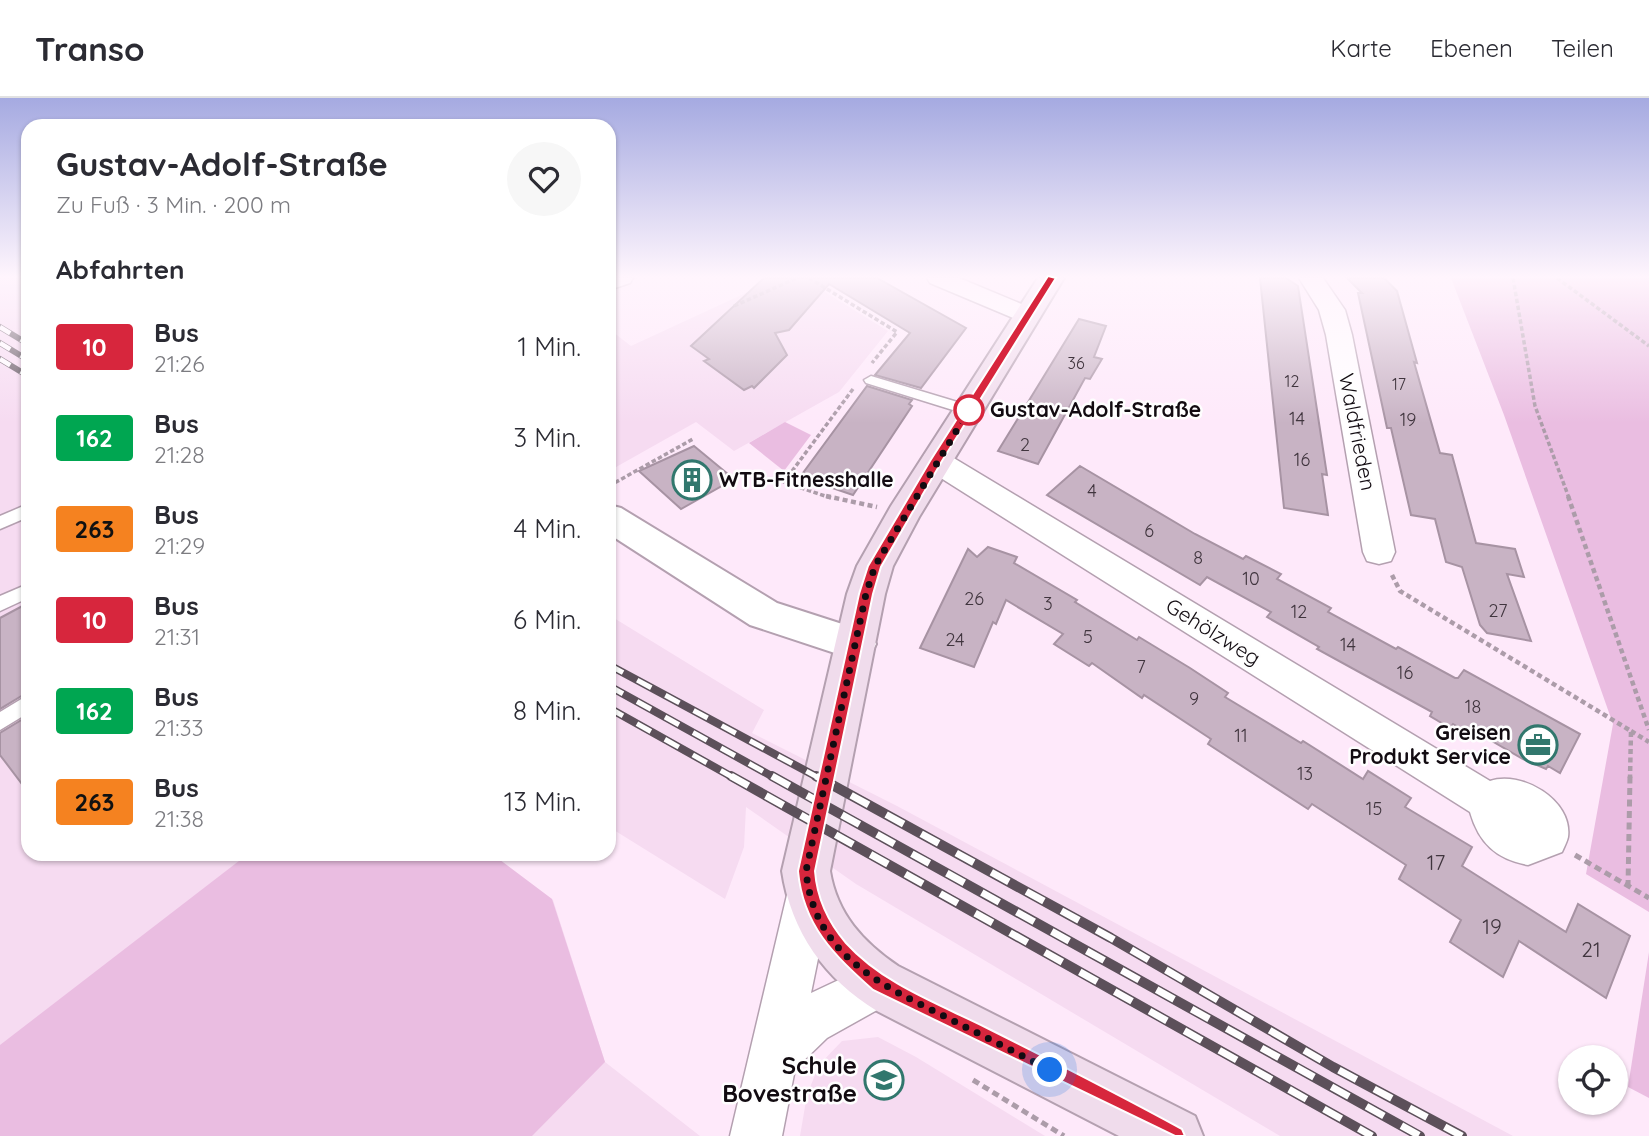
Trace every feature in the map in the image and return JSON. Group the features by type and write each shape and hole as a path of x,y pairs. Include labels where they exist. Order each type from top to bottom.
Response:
{"main road":[{"path":"1020,326 903,515 875,566 806,871 808,895 825,928 841,950 879,984 1099,1094 1175,1136"}],"street":[{"name":"Waldfrieden","path":"1337,326 1379,552"},
{"name":"Gehölzweg","path":"936,461 1490,803 1497,797 1508,796 1533,807 1543,817 1548,828 1547,838"},
{"path":"616,521 764,614 856,644"},
{"path":"756,1136 776,1054 808,895"},
{"path":"776,1054 802,1026 826,1009 879,984"}],"lane":[{"path":"869,374 969,410"},
{"path":"0,523 21,513"},
{"path":"0,604 21,594"},
{"path":"0,722 21,708"}],"path":[{"path":"869,374 897,332 888,326"},
{"path":"1521,326 1535,406 1595,568 1649,730"},
{"path":"1623,326 1649,346"},
{"path":"855,386 784,482 842,501 855,501 903,515"},
{"path":"616,482 693,439"},
{"path":"1379,552 1400,591 1649,743"},
{"path":"1628,887 1631,731"},
{"path":"1547,838 1649,898"},
{"path":"970,1078 1064,1136"}],"shaded area":[{"path":"0,326 21,326 21,861 501,861 553,900 605,1062 700,1136 0,1136"},
{"path":"673,326 881,326 888,331 839,392 734,451 696,422 616,467 616,334 631,346"},
{"path":"1470,326 1649,326 1649,912 1586,874 1613,724 1504,415"},
{"path":"785,422 811,435 784,471 749,443"},
{"path":"616,619 764,710 752,733 897,806 1513,1136 1280,1136 856,884 746,807 744,847 725,899 616,831"},
{"path":"239,861 501,861 552,899 605,1062 532,1136 0,1136 0,1045"},
{"path":"1649,952 1649,1098 1628,1087"},
{"name":"Schule Bovestraße","path":"878,1037 916,1057 1045,1136 800,1136 807,1095 819,1065 842,1041"}],"building":[{"path":"712,326 792,326 789,330 775,333 787,355 754,388 752,386 744,390 704,361 709,359 691,346"},
{"path":"899,326 966,328 921,388 875,375 910,333"},
{"path":"1074,326 1106,326 1094,357 1102,359 1090,379 1085,378 1038,464 998,451"},
{"path":"1265,326 1304,326 1327,475 1322,474 1328,515 1284,508"},
{"path":"1365,326 1407,326 1440,453 1452,455 1476,543 1515,549 1524,577 1507,574 1531,641 1487,633 1480,625 1462,567 1446,562 1435,519 1411,515 1391,428 1387,428"},
{"path":"867,386 912,400 909,404 912,406 853,495 800,477"},
{"name":"WTB-Fitnesshalle","path":"694,446 734,479 681,509 639,471"},
{"path":"1080,466 1195,534 1243,559 1246,556 1281,574 1277,579 1331,608 1328,612 1396,649 1398,647 1455,678 1464,670 1580,734 1560,773 1548,766 1546,769 1523,759 1478,733 1475,737 1453,724 1450,728 1430,716 1432,712 1317,649 1319,647 1267,617 1271,612 1207,577 1200,585 1047,495"},
{"path":"988,547 1017,557 1014,563 1137,640 1139,637 1190,668 1228,693 1225,697 1301,743 1303,741 1363,779 1368,771 1411,798 1405,807 1472,847 1462,866 1566,932 1578,904 1630,936 1606,998 1519,941 1503,977 1450,942 1461,920 1399,879 1406,865 1312,804 1308,809 1208,744 1211,739 1144,695 1142,698 1092,663 1089,666 1054,644 1063,634 1006,600 996,624 993,622 974,667 920,648 968,549 977,557"},
{"path":"21,607 21,696 0,709 0,618"},
{"path":"21,720 21,783 0,755 0,733"}],"railway":[{"path":"0,327 21,340"},
{"path":"0,343 21,356"},
{"path":"0,359 21,372"},
{"path":"616,669 819,778"},
{"path":"616,690 775,778"},
{"path":"616,712 734,778"},
{"path":"731,776 1372,1136"},
{"path":"772,776 1420,1136"},
{"path":"816,776 1111,938 1333,1067 1462,1136"}],"bus line":[{"name":"10","path":"1020,326 903,515 875,566 866,594 806,871 808,895 825,928 841,950 879,984 1099,1094 1175,1136"}],"place":[{"name":"Gustav-Adolf-Straße","path":"969,410"},
{"name":"WTB-Fitnesshalle","path":"692,480"},
{"name":"Greisen Produkt Service","path":"1538,745"},
{"name":"Schule Bovestraße","path":"884,1080"}],"route":[{"path":"969,410 903,515 875,566 866,594 806,871 808,895 825,928 841,950 879,984 1050,1070"}]}
